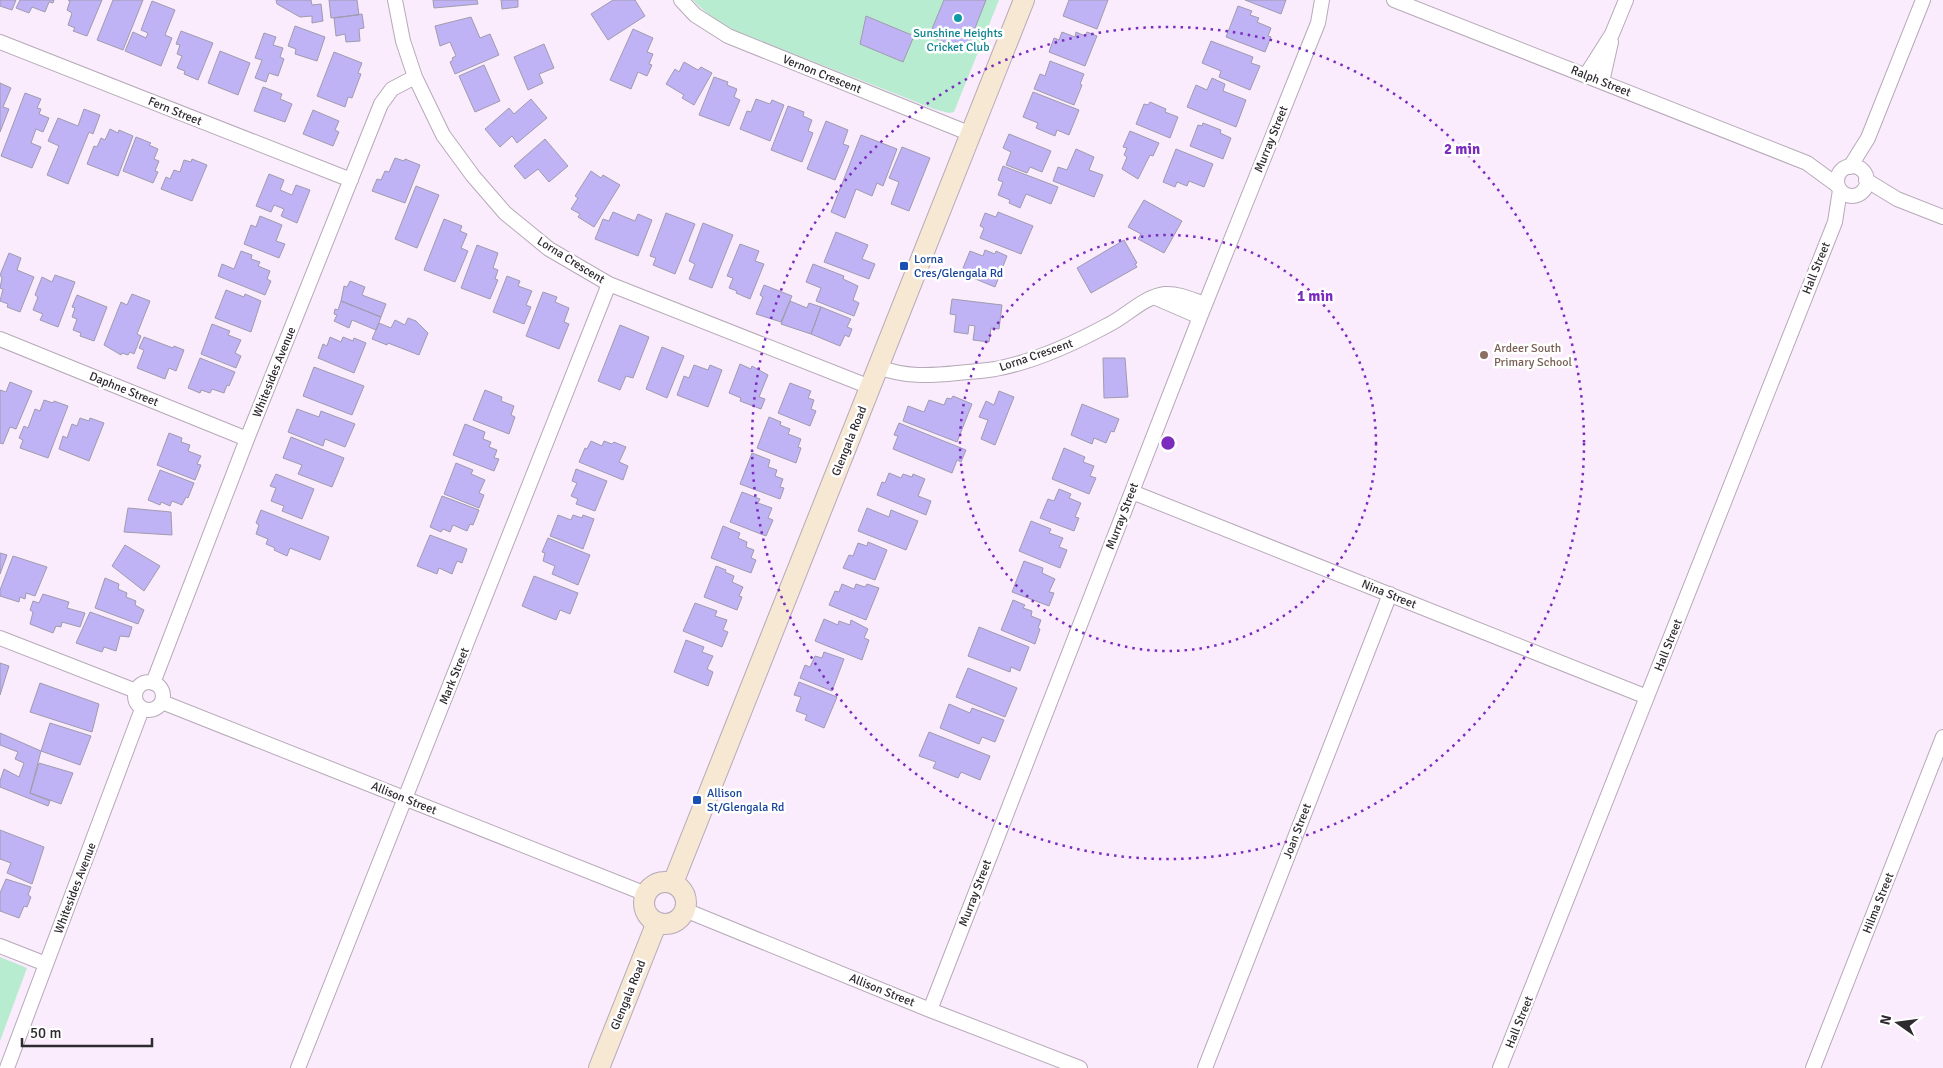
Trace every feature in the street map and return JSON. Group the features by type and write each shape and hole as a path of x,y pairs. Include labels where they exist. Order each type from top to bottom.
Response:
{"street":[{"name":"Lorna Crescent","path":"395,0 403,42 415,77 443,135 473,176 505,213 549,249 609,284 870,388"},
{"name":"Vernon Crescent","path":"681,0 695,16 728,36 971,134"},
{"name":"Glengala Road","path":"673,883 1024,0"},
{"name":"Murray Street","path":"1318,23 1322,0"},
{"name":"Murray Street","path":"930,1010 1203,310 1318,23 1332,0"},
{"name":"Ralph Street","path":"1394,0 1943,218"},
{"path":"1586,75 1612,34 1626,0"},
{"name":"Hall Street","path":"1500,1068 1923,0"},
{"path":"1602,82 1612,34"},
{"name":"Fern Street","path":"0,42 351,180"},
{"name":"Whitesides Avenue","path":"153,683 247,439 382,104 392,90 415,77"},
{"name":"Mark Street","path":"298,1068 609,284"},
{"name":"Lorna Crescent","path":"878,367 910,376 935,376 995,369 1056,350 1083,338 1155,298 1203,310"},
{"name":"Daphne Street","path":"0,339 247,439"},
{"name":"Nina Street","path":"1132,492 1647,697"},
{"name":"Joan Street","path":"1205,1068 1390,594"},
{"path":"0,638 136,691"},
{"path":"153,683 163,693 162,702 155,709 142,709 136,702 136,691 142,684 153,683"},
{"name":"Allison Street","path":"162,702 646,894"},
{"name":"Whitesides Avenue","path":"7,1068 142,709"},
{"name":"Hilma Street","path":"1813,1068 1943,737"},
{"path":"665,881 673,883 684,894 686,901 685,910 673,922 666,924 657,922 646,911 644,904 646,894 650,888 658,883 665,881"},
{"name":"Allison Street","path":"685,910 930,1010 1080,1068"},
{"name":"Glengala Road","path":"599,1068 657,922"},
{"path":"0,946 46,964"}],"green space":[{"path":"693,0 999,0 954,112 949,113 934,109 736,31 713,17"},
{"path":"0,957 27,968 0,1041"}],"building":[{"path":"0,0 16,0 12,10 0,6"},
{"path":"20,0 54,0 53,3 49,2 45,12 32,7 29,13 16,8"},
{"path":"68,0 102,0 87,36 73,31 75,28 68,25 72,13 67,10 70,1"},
{"path":"113,0 143,0 123,50 97,40"},
{"path":"276,0 311,0 312,5 321,4 323,21 312,23 312,16 300,17 277,4"},
{"path":"329,0 357,0 359,15 331,18"},
{"path":"433,0 477,0 478,4 434,8"},
{"path":"501,0 518,0 518,7 502,9"},
{"path":"613,0 635,0 645,16 608,40 591,14"},
{"name":"Sunshine Heights Cricket Club","path":"944,0 986,0 966,51 929,36"},
{"path":"1069,0 1108,0 1097,29 1063,16"},
{"path":"1245,0 1286,0 1281,14"},
{"path":"152,1 175,10 165,35 172,38 161,66 125,51 133,32 146,38 148,33 141,30"},
{"path":"1238,6 1252,11 1250,15 1259,18 1257,22 1271,28 1268,36 1271,37 1265,52 1226,37"},
{"path":"362,14 364,28 359,29 360,41 346,42 345,34 336,36 334,18"},
{"path":"866,16 914,36 903,62 860,44"},
{"path":"471,17 480,38 490,34 499,55 455,74 450,62 456,56 450,42 440,46 435,26"},
{"path":"295,26 325,37 317,61 295,54 296,49 288,46"},
{"path":"633,29 653,38 647,52 653,54 649,64 652,65 647,76 638,72 631,89 610,80"},
{"path":"181,31 213,43 198,80 184,74 185,71 177,68 182,56 177,54 180,45 176,44"},
{"path":"1062,32 1075,37 1076,32 1085,36 1087,32 1097,36 1085,66 1049,52 1054,38 1059,40"},
{"path":"264,33 276,37 273,45 283,48 280,57 284,59 278,76 269,73 266,82 255,78 262,60 255,58"},
{"path":"1211,41 1253,57 1251,63 1260,66 1250,90 1219,77 1221,71 1202,63"},
{"path":"544,44 554,68 539,74 543,83 528,90 514,57"},
{"path":"220,51 250,63 238,95 208,83"},
{"path":"334,52 362,63 358,73 361,74 352,98 348,97 345,107 317,96"},
{"path":"1050,61 1084,74 1074,105 1034,89 1040,74 1045,76"},
{"path":"684,62 698,70 701,67 712,73 694,105 682,98 684,95 666,84 675,69 679,72"},
{"path":"484,65 500,101 475,112 459,76"},
{"path":"714,77 728,82 727,85 737,89 734,97 740,100 729,126 699,115"},
{"path":"1212,78 1225,84 1223,91 1246,100 1236,127 1187,107 1196,85 1207,90"},
{"path":"0,83 11,88 3,107 9,109 0,132"},
{"path":"263,87 282,94 280,99 292,104 285,122 254,111"},
{"path":"1033,92 1079,110 1069,135 1057,130 1055,136 1036,128 1038,123 1023,117"},
{"path":"25,93 41,99 37,108 41,109 39,114 49,118 43,132 36,129 31,143 41,147 32,168 1,156"},
{"path":"531,99 547,118 517,143 512,136 500,147 485,129 509,108 514,114"},
{"path":"756,99 770,104 772,100 784,105 770,141 740,129 747,111 751,112"},
{"path":"1150,102 1166,109 1165,112 1178,117 1170,138 1136,124 1144,104 1148,105"},
{"path":"788,106 804,112 803,116 812,120 808,131 813,133 802,162 771,150"},
{"path":"84,109 100,115 93,134 89,132 68,184 47,175 59,146 48,141 58,118 78,126"},
{"path":"313,110 339,121 335,130 339,132 333,146 303,134"},
{"path":"826,121 848,130 843,144 849,146 835,180 807,169"},
{"path":"1203,123 1221,130 1220,133 1231,138 1223,159 1190,146 1198,125 1202,126"},
{"path":"110,129 118,133 119,130 133,136 118,176 87,164 94,146 97,147 101,138 105,140"},
{"path":"1130,131 1159,143 1153,156 1150,155 1138,179 1122,169 1127,157 1124,155 1127,148 1123,147"},
{"path":"1009,134 1051,151 1042,172 1030,167 1027,173 1006,165 1011,152 1003,148"},
{"path":"861,135 897,149 883,186 877,183 872,196 856,189 845,218 831,212"},
{"path":"136,137 151,143 149,145 158,149 154,159 159,161 155,171 158,172 153,183 123,171"},
{"path":"545,139 568,166 549,182 538,169 525,179 514,166"},
{"path":"902,147 930,158 909,211 891,204 899,182 889,178"},
{"path":"1076,149 1094,157 1089,170 1103,175 1094,197 1053,181 1058,167 1067,170"},
{"path":"1176,149 1213,164 1204,187 1189,181 1187,186 1177,182 1175,187 1163,182"},
{"path":"395,158 404,161 405,159 420,165 405,203 372,191 377,179 381,180 385,171 389,172"},
{"path":"192,159 207,165 192,201 161,189 166,177 170,179 174,170 180,172 184,160 191,162"},
{"path":"1003,166 1058,187 1051,204 1026,194 1020,208 1009,203 1010,200 998,195 1003,182 998,180"},
{"path":"591,171 601,178 603,175 620,185 594,227 578,217 580,214 571,209 578,198 575,196"},
{"path":"269,174 284,180 280,190 292,195 296,185 310,190 297,223 281,216 284,209 274,205 271,212 256,206"},
{"path":"416,186 439,195 417,248 395,239"},
{"path":"1144,200 1182,221 1164,253 1138,239 1141,234 1128,227"},
{"path":"613,212 635,221 638,214 652,220 638,256 595,239 603,219 609,221"},
{"path":"998,212 1033,226 1021,254 980,238 984,228 980,226 985,213 996,217"},
{"path":"666,213 695,224 675,274 653,265 656,258 650,256"},
{"path":"260,216 282,225 276,241 285,244 279,258 244,244 251,225 256,227"},
{"path":"444,219 462,226 460,231 467,234 461,248 468,251 455,282 424,270"},
{"path":"703,223 733,235 712,288 689,279 695,264 689,261"},
{"path":"836,232 868,245 862,259 875,264 869,279 824,262"},
{"path":"1124,240 1137,263 1135,264 1137,267 1091,293 1077,268"},
{"path":"740,244 759,251 755,261 764,264 750,299 729,288 733,278 727,276"},
{"path":"477,245 498,253 493,268 498,270 495,279 498,280 490,299 461,288"},
{"path":"985,250 995,254 996,251 1007,256 995,287 961,273 970,251 983,256"},
{"path":"241,251 252,255 251,259 260,262 258,266 270,271 267,279 271,281 265,295 218,276 222,264 234,269"},
{"path":"9,253 21,258 17,270 34,277 20,312 7,307 8,304 0,301 3,289 0,288 2,278 0,275"},
{"path":"813,264 844,276 843,279 858,286 853,300 859,303 854,316 816,301 821,288 806,282"},
{"path":"55,275 75,282 58,327 40,320 43,314 33,310 38,297 35,295 42,277 52,282"},
{"path":"507,276 520,281 518,286 532,291 526,305 531,307 524,324 493,312"},
{"path":"350,281 365,287 362,295 386,304 381,317 341,301 344,286 347,287"},
{"path":"764,285 792,296 781,322 756,314 763,297 760,295"},
{"path":"226,290 244,297 245,294 261,301 251,332 215,318"},
{"path":"543,292 557,297 555,302 569,308 564,322 569,324 559,349 526,336"},
{"path":"132,294 150,301 137,334 141,336 134,354 130,352 128,355 122,353 121,355 104,345 121,302 127,305"},
{"path":"77,295 107,307 94,341 80,336 81,333 73,330 77,319 72,317 75,308 72,307"},
{"path":"952,299 1002,305 999,329 991,328 989,342 973,340 975,326 969,325 968,334 954,332 956,315 950,314"},
{"path":"341,301 381,317 376,330 352,320 349,328 334,321 337,315 334,314 335,309 338,310"},
{"path":"790,301 807,308 809,303 821,307 811,334 781,324"},
{"path":"821,307 851,319 847,327 852,329 849,337 845,335 840,346 811,334"},
{"path":"408,318 416,321 428,333 419,355 372,339 379,323 391,328 395,320 405,325"},
{"path":"212,324 230,331 228,335 241,340 235,353 241,356 236,368 201,354"},
{"path":"620,325 649,337 633,378 626,376 620,390 598,381"},
{"path":"144,337 184,350 176,371 169,368 165,379 137,368 144,350 139,348"},
{"path":"330,337 341,342 343,337 353,341 354,338 366,343 354,373 318,358 323,344 327,346"},
{"path":"662,347 684,356 667,398 646,389"},
{"path":"200,358 235,372 224,393 212,389 210,393 201,390 200,393 188,388"},
{"path":"1103,358 1125,358 1128,397 1104,398"},
{"path":"740,364 751,369 752,366 768,375 759,397 765,399 761,409 740,401 741,398 729,393"},
{"path":"694,365 708,370 710,365 722,370 708,407 677,395 684,376 689,378"},
{"path":"314,367 364,386 352,415 303,396"},
{"path":"10,382 32,391 16,429 10,427 3,444 0,443 0,390 6,392"},
{"path":"790,383 811,391 808,398 814,400 811,409 816,411 810,426 778,413"},
{"path":"485,390 502,397 501,401 514,406 511,415 515,417 509,434 473,420"},
{"path":"999,391 1014,397 995,445 981,439 988,420 979,417 986,401 994,405"},
{"path":"953,396 972,404 957,442 903,421 908,406 924,412 929,400 944,405 947,398 951,399"},
{"path":"44,400 68,406 48,458 20,448 23,440 19,438 24,426 28,428 35,409 40,411"},
{"path":"1082,404 1119,419 1114,432 1111,431 1106,443 1094,438 1092,444 1071,435"},
{"path":"297,409 319,417 321,411 355,424 345,447 325,439 323,446 288,432"},
{"path":"769,417 781,422 780,425 790,429 788,434 801,439 798,447 801,448 796,463 757,448"},
{"path":"80,418 89,421 90,418 104,423 89,461 59,449 63,436 67,438 72,424 77,426"},
{"path":"899,423 966,450 961,462 957,460 952,473 893,449 898,436 894,435"},
{"path":"465,424 485,432 483,439 491,442 489,447 497,450 494,458 499,459 494,471 453,455"},
{"path":"169,433 182,438 181,442 190,445 188,451 201,456 197,464 201,465 195,480 157,465"},
{"path":"291,437 344,458 332,487 298,474 302,465 283,458"},
{"path":"591,441 602,446 604,441 612,444 614,442 626,447 619,462 628,466 623,480 579,462 585,448 587,449"},
{"path":"1064,448 1085,457 1083,462 1094,466 1090,476 1096,478 1089,494 1052,479"},
{"path":"752,453 770,460 768,467 777,470 775,476 783,479 780,487 784,488 780,499 740,484"},
{"path":"456,463 473,470 471,474 485,480 479,493 484,495 479,508 444,494"},
{"path":"576,469 607,481 595,511 576,504 578,499 571,496 577,483 572,481"},
{"path":"160,470 194,483 188,498 186,497 182,505 172,501 170,506 161,502 160,505 148,500"},
{"path":"889,473 901,478 903,474 912,477 913,474 925,479 918,496 931,501 926,515 877,495 882,482 885,483"},
{"path":"276,474 314,489 302,519 282,511 284,506 271,501 276,488 270,486"},
{"path":"1059,489 1071,494 1069,498 1081,503 1075,517 1079,518 1074,531 1040,518 1048,499 1054,501"},
{"path":"742,492 760,499 758,503 772,508 768,518 773,520 766,536 730,522"},
{"path":"442,496 479,510 473,525 470,524 467,531 453,525 450,532 443,529 441,532 430,527"},
{"path":"128,508 171,512 172,535 124,532"},
{"path":"867,508 889,517 891,510 918,521 906,550 858,531"},
{"path":"261,510 329,537 320,560 290,548 287,556 266,544 268,539 256,534 259,525 256,523"},
{"path":"558,515 571,520 573,515 582,518 583,515 594,519 583,549 550,536"},
{"path":"1031,521 1051,529 1049,533 1063,538 1059,547 1067,550 1060,568 1019,551"},
{"path":"723,526 740,533 738,538 747,542 746,547 754,550 751,558 756,560 751,573 711,558"},
{"path":"430,535 467,549 462,563 457,561 452,574 439,568 437,574 417,566"},
{"path":"548,538 590,555 578,585 552,574 555,566 543,561 545,553 542,552"},
{"path":"868,542 887,550 875,580 843,568 849,555 853,556 858,543 867,546"},
{"path":"125,545 160,566 144,591 112,566"},
{"path":"0,553 7,555 0,574"},
{"path":"13,556 47,567 35,596 26,593 25,599 20,597 19,602 0,596 0,590"},
{"path":"1024,561 1043,568 1042,573 1055,579 1049,592 1054,593 1049,606 1012,592"},
{"path":"716,566 734,576 732,582 743,587 739,596 742,597 737,610 704,597"},
{"path":"534,576 578,593 570,614 560,610 556,620 522,606"},
{"path":"105,578 119,584 118,589 127,593 126,597 136,601 135,605 144,610 138,624 95,608"},
{"path":"842,584 854,589 856,584 865,587 867,584 879,588 866,620 829,605 835,591 839,592"},
{"path":"43,594 69,602 67,608 85,613 80,627 62,622 61,627 56,626 53,633 30,624 33,612 30,610 33,601 39,603"},
{"path":"1013,600 1025,605 1023,608 1032,611 1031,616 1041,620 1035,644 1001,630"},
{"path":"695,603 717,611 715,616 727,620 723,630 728,632 722,647 683,631"},
{"path":"90,612 132,627 129,637 120,636 116,651 104,647 102,652 76,643"},
{"path":"824,619 838,625 839,621 850,625 851,620 868,629 864,638 869,640 862,660 815,641"},
{"path":"979,627 1029,647 1020,671 1011,667 1010,672 968,656"},
{"path":"686,640 704,647 702,652 713,656 707,669 713,672 708,686 674,672"},
{"path":"824,652 844,659 832,691 800,678 805,665 810,667 815,656 822,658"},
{"path":"0,663 9,666 0,695"},
{"path":"968,668 1017,688 1005,717 956,697"},
{"path":"799,682 837,697 824,728 805,720 807,715 796,711 801,697 794,695"},
{"path":"40,683 99,704 92,732 30,712"},
{"path":"949,704 970,713 972,708 1004,720 995,742 982,737 979,744 940,728"},
{"path":"50,723 91,736 80,765 41,751"},
{"path":"929,732 990,756 980,780 961,772 958,778 933,768 936,762 919,756"},
{"path":"0,733 41,751 30,793 50,801 48,806 0,787 4,769 19,777 24,763 15,759 18,752 0,745"},
{"path":"39,763 73,773 61,804 30,793"},
{"path":"0,830 44,847 32,884 7,873 11,863 0,859"},
{"path":"6,879 31,887 28,895 31,897 27,907 24,906 19,918 0,911 0,893"}],"place":[{"name":"Sunshine Heights Cricket Club","path":"958,18"},
{"name":"Lorna Cres/Glengala Rd","path":"904,266"},
{"name":"Ardeer South Primary School","path":"1484,355"},
{"name":"Allison St/Glengala Rd","path":"697,800"}]}
